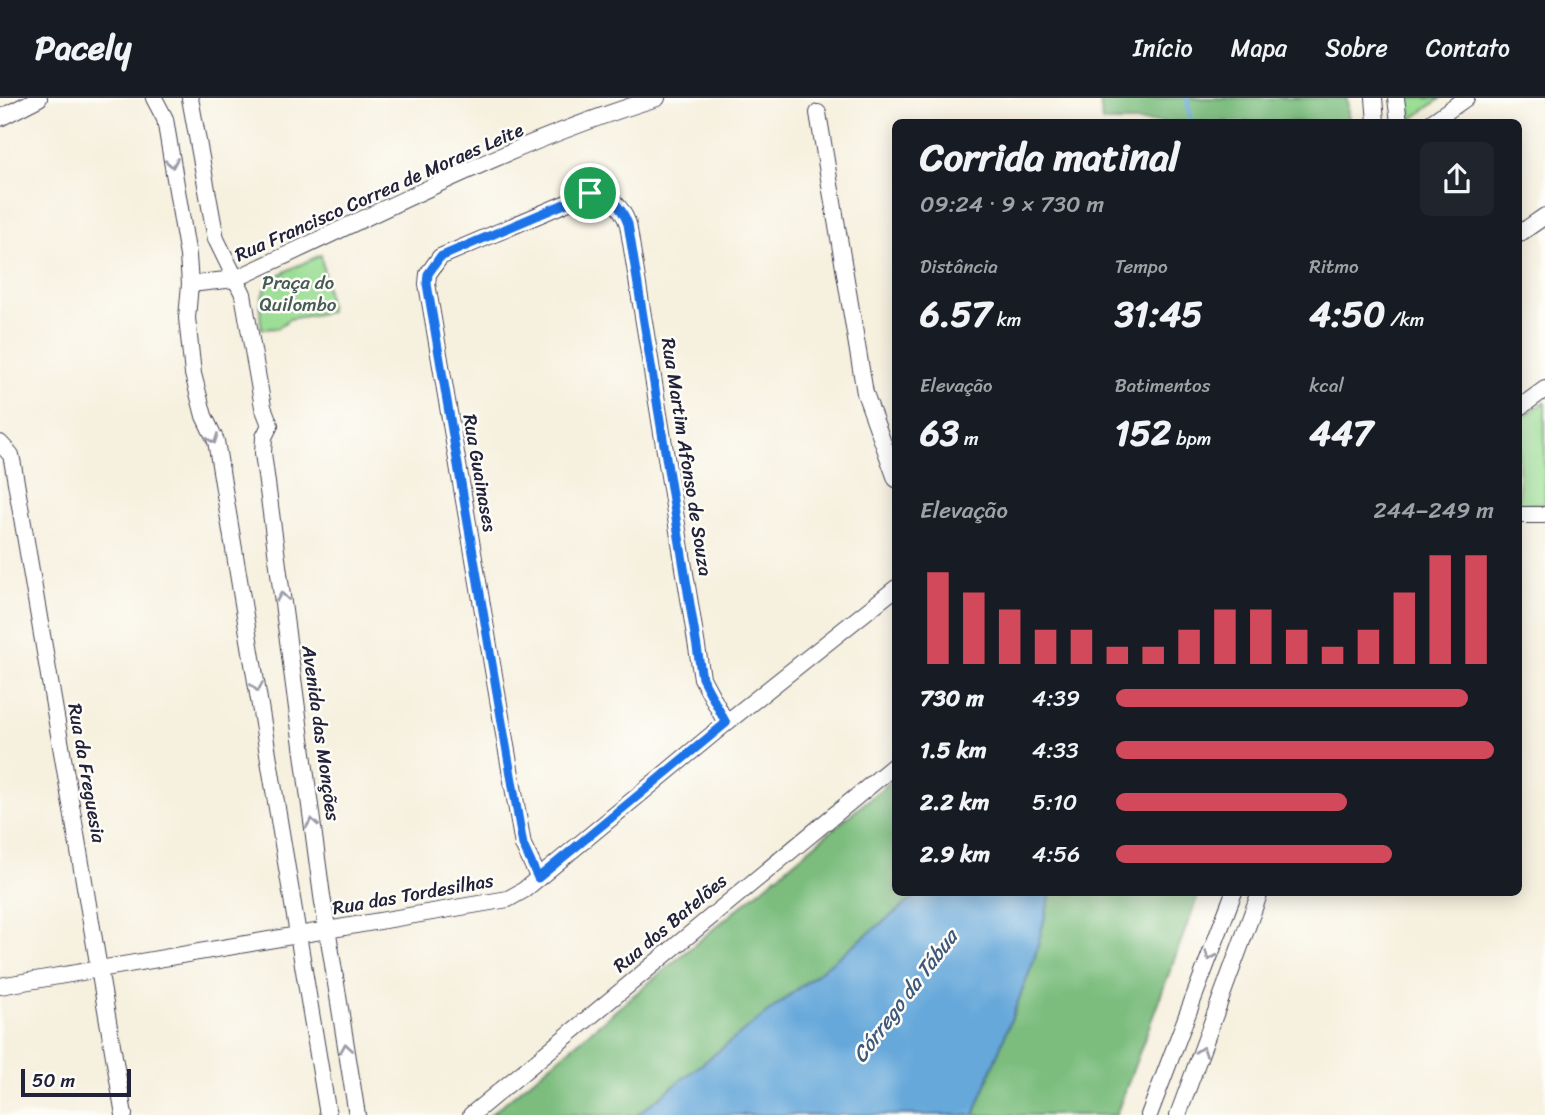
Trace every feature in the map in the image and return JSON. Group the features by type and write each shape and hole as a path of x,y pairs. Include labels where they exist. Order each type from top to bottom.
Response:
{"street":[{"path":"0,118 39,98"},
{"path":"153,98 165,119 190,284 187,318 194,374 204,416 216,441 328,1115"},
{"name":"Avenida das Monções","path":"190,98 216,239 243,294 263,407 270,425 264,437 263,453 328,931 357,1115"},
{"name":"Rua Francisco Correa de Moraes Leite","path":"190,284 235,279 620,103 657,98"},
{"path":"1374,98 1376,119"},
{"path":"1396,98 1399,119"},
{"path":"1436,119 1466,98"},
{"path":"818,113 865,393 892,468"},
{"name":"Rua Guainases","path":"538,878 523,845 427,284 433,264 450,252 590,193 610,198"},
{"name":"Rua Martim Afonso de Souza","path":"610,198 618,205 628,224 702,678 726,723"},
{"path":"1522,232 1545,216"},
{"path":"1522,406 1545,389"},
{"name":"Rua da Freguesia","path":"0,443 11,455 13,465 124,1115"},
{"path":"1522,515 1545,515"},
{"name":"Rua das Tordesilhas","path":"0,986 98,967 298,936 508,899 524,890 726,723 892,591"},
{"name":"Rua dos Batelões","path":"471,1115 892,767"},
{"path":"1149,1115 1232,896"},
{"path":"1159,1089 1181,1108 1259,896"}],"green space":[{"path":"1100,98 1347,98 1349,119 1102,119"},
{"path":"1409,98 1441,98 1412,119"},
{"name":"Praça do Quilombo","path":"321,255 330,312 289,319 278,328 262,329 260,312 266,288 283,273"},
{"path":"1545,402 1545,504 1522,504 1522,417"},
{"path":"892,780 892,896 916,896 637,1115 490,1115"},
{"path":"1050,896 1198,896 1116,1115 974,1115 1034,960"}],"water":[{"path":"916,896 1050,896 1034,960 974,1115 637,1115"}],"waterway":[{"name":"Córrego da Tábua","path":"1187,98 1190,119"}],"route":[{"path":"590,193 610,198 618,205 628,224 702,678 717,711 726,723 538,878 523,845 427,284 428,274 440,257 590,193"}]}
